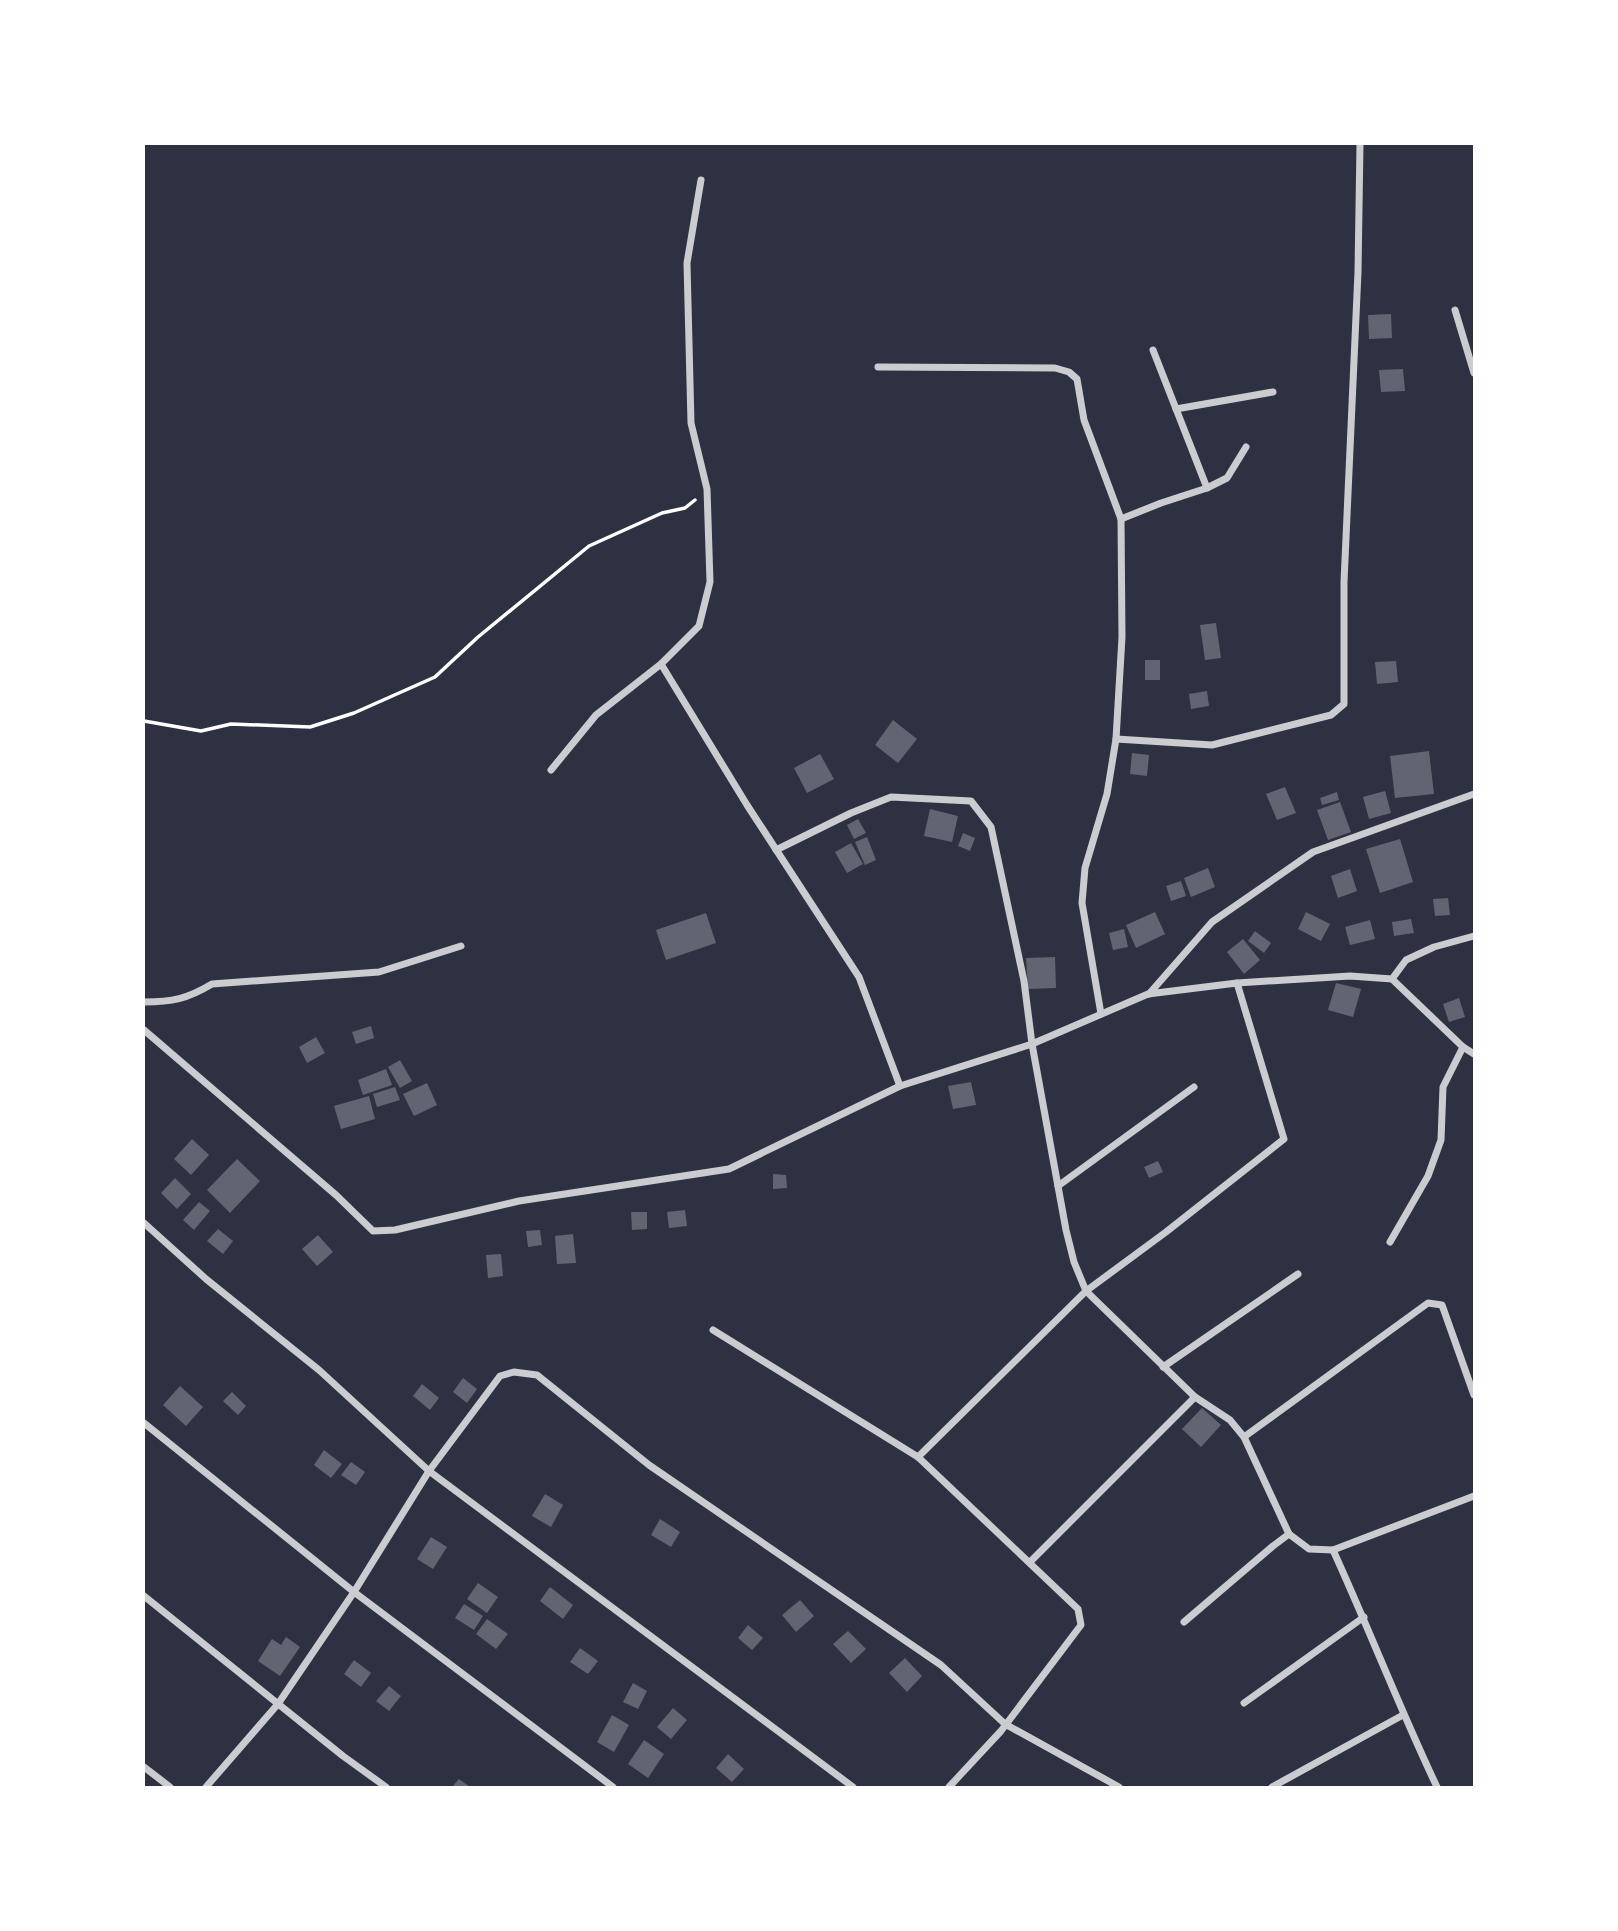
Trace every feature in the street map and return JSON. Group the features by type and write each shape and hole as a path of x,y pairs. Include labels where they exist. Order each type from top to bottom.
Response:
{"street":[{"path":"1116,739 1212,745 1331,715 1344,704 1344,582 1358,272 1360,144"},
{"path":"551,770 596,715 661,664 699,626 702,615 710,582 707,489 691,423 687,263 701,180"},
{"path":"1455,310 1475,373"},
{"path":"1153,350 1207,488"},
{"path":"878,367 1055,368 1069,372 1077,379 1084,420 1121,519 1122,637 1116,739 1107,794 1085,868 1082,903 1101,1014"},
{"path":"1176,409 1273,392"},
{"path":"1121,519 1207,488 1227,478 1246,447"},
{"path":"661,664 776,850 859,977 900,1086"},
{"path":"1148,995 1212,922 1313,852 1475,794"},
{"path":"776,850 850,813 891,797 971,801 991,827 1024,981 1032,1044 1058,1186 1074,1262 1086,1291 1195,1397 1230,1420 1244,1437 1289,1534 1309,1549 1333,1550 1475,1496"},
{"path":"1391,979 1406,960 1434,947 1475,936"},
{"path":"144,1002 168,1002 190,997 212,984 379,972 461,946"},
{"path":"144,1030 326,1186 373,1231 394,1230 519,1201 729,1169 900,1086 1032,1044 1148,995 1237,983 1350,976 1391,979 1463,1047 1475,1054"},
{"path":"918,1457 1086,1291 1284,1139 1237,983"},
{"path":"1390,1242 1428,1176 1441,1140 1443,1087 1463,1047"},
{"path":"1058,1186 1194,1087"},
{"path":"144,1223 206,1279 319,1370 429,1471 853,1787"},
{"path":"1163,1367 1298,1274"},
{"path":"1244,1437 1428,1303 1442,1305 1475,1395"},
{"path":"713,1330 918,1457 1031,1561 1078,1609 1081,1625 983,1752 948,1787"},
{"path":"206,1787 278,1704 354,1592 429,1471 500,1376 514,1372 537,1376 649,1465 941,1665 1005,1724 1119,1787"},
{"path":"1031,1561 1195,1397"},
{"path":"144,1423 354,1592 613,1787"},
{"path":"1184,1622 1289,1534"},
{"path":"1333,1550 1437,1787"},
{"path":"144,1596 386,1787"},
{"path":"1244,1703 1364,1617"},
{"path":"1272,1787 1403,1714"},
{"path":"144,1767 170,1787"}],"path":[{"path":"144,720 201,731 231,724 310,727 354,713 435,677 478,637 589,546 662,513 685,508 707,489"}],"building":[{"path":"1391,314 1392,338 1369,339 1368,315"},
{"path":"1403,369 1405,391 1381,392 1379,370"},
{"path":"1216,623 1221,658 1205,660 1200,625"},
{"path":"1145,660 1160,660 1160,680 1145,680"},
{"path":"1396,661 1398,682 1377,684 1375,662"},
{"path":"1207,691 1209,706 1191,709 1189,694"},
{"path":"893,720 917,739 898,763 875,745"},
{"path":"1429,751 1434,794 1395,798 1390,756"},
{"path":"1132,753 1149,755 1147,776 1130,774"},
{"path":"820,754 834,779 807,793 794,768"},
{"path":"1285,787 1296,813 1277,820 1266,794"},
{"path":"1385,791 1391,813 1369,819 1363,797"},
{"path":"1337,792 1339,800 1322,805 1320,798"},
{"path":"1340,802 1351,832 1328,840 1317,810"},
{"path":"930,809 958,816 952,842 924,836"},
{"path":"858,819 866,833 854,839 847,825"},
{"path":"963,833 975,838 970,851 958,846"},
{"path":"867,837 876,860 865,865 855,842"},
{"path":"1400,839 1413,882 1380,893 1366,849"},
{"path":"851,843 863,864 847,873 835,852"},
{"path":"1208,868 1215,887 1191,897 1184,878"},
{"path":"1350,869 1357,891 1338,898 1331,876"},
{"path":"1181,881 1186,896 1171,901 1166,886"},
{"path":"1448,898 1450,915 1435,916 1433,899"},
{"path":"1155,912 1165,934 1136,948 1126,925"},
{"path":"1306,912 1330,924 1321,941 1298,929"},
{"path":"706,913 716,943 666,960 656,930"},
{"path":"1411,919 1414,933 1394,936 1392,922"},
{"path":"1370,920 1375,939 1350,945 1345,927"},
{"path":"1124,929 1128,947 1113,950 1109,933"},
{"path":"1255,931 1271,943 1264,953 1248,941"},
{"path":"1243,939 1260,960 1244,974 1227,952"},
{"path":"1055,957 1056,988 1028,989 1026,958"},
{"path":"1336,983 1361,989 1353,1017 1328,1010"},
{"path":"1459,998 1465,1017 1449,1022 1443,1004"},
{"path":"371,1026 374,1038 356,1044 352,1032"},
{"path":"316,1037 325,1053 307,1063 299,1047"},
{"path":"400,1060 412,1081 400,1088 388,1067"},
{"path":"386,1069 392,1085 363,1095 358,1080"},
{"path":"971,1082 976,1105 953,1109 948,1086"},
{"path":"427,1083 437,1105 414,1116 403,1094"},
{"path":"395,1087 400,1100 377,1107 373,1094"},
{"path":"369,1096 375,1119 341,1129 334,1106"},
{"path":"192,1139 209,1155 191,1175 174,1159"},
{"path":"237,1159 260,1181 230,1213 207,1190"},
{"path":"1158,1161 1163,1172 1149,1178 1144,1167"},
{"path":"773,1174 786,1175 787,1188 773,1189"},
{"path":"175,1178 191,1194 177,1209 161,1193"},
{"path":"199,1202 210,1211 194,1230 183,1220"},
{"path":"685,1210 687,1226 669,1228 667,1212"},
{"path":"631,1212 647,1212 647,1229 632,1230"},
{"path":"218,1229 233,1241 223,1254 207,1241"},
{"path":"540,1230 542,1245 528,1247 526,1231"},
{"path":"573,1234 576,1263 557,1264 555,1236"},
{"path":"318,1235 333,1252 317,1266 302,1249"},
{"path":"501,1254 503,1276 488,1278 486,1255"},
{"path":"463,1378 477,1389 467,1403 453,1392"},
{"path":"422,1384 439,1398 430,1410 413,1396"},
{"path":"180,1386 203,1407 186,1426 163,1405"},
{"path":"232,1392 246,1406 238,1415 223,1401"},
{"path":"1202,1408 1221,1425 1201,1447 1182,1429"},
{"path":"324,1450 342,1464 331,1478 314,1465"},
{"path":"351,1462 365,1472 356,1485 341,1475"},
{"path":"545,1494 563,1505 551,1527 532,1516"},
{"path":"660,1519 680,1532 671,1547 651,1535"},
{"path":"431,1537 447,1547 433,1569 417,1559"},
{"path":"478,1583 498,1597 487,1613 467,1599"},
{"path":"550,1587 573,1605 563,1619 540,1601"},
{"path":"800,1600 814,1616 796,1632 782,1615"},
{"path":"464,1604 483,1616 474,1630 455,1618"},
{"path":"487,1619 508,1634 496,1649 476,1634"},
{"path":"748,1625 763,1638 752,1650 738,1638"},
{"path":"848,1631 866,1649 851,1663 833,1644"},
{"path":"286,1637 300,1647 280,1676 258,1661 272,1639 281,1645"},
{"path":"580,1648 598,1661 588,1674 570,1662"},
{"path":"905,1658 922,1676 907,1692 889,1673"},
{"path":"354,1660 371,1673 361,1687 344,1674"},
{"path":"633,1683 647,1691 638,1709 623,1702"},
{"path":"389,1686 401,1696 389,1711 376,1701"},
{"path":"673,1708 687,1720 671,1739 657,1727"},
{"path":"612,1715 629,1725 614,1752 597,1742"},
{"path":"644,1740 664,1754 648,1778 628,1764"},
{"path":"728,1754 744,1769 732,1782 716,1768"},
{"path":"459,1779 470,1787 452,1787"}]}
